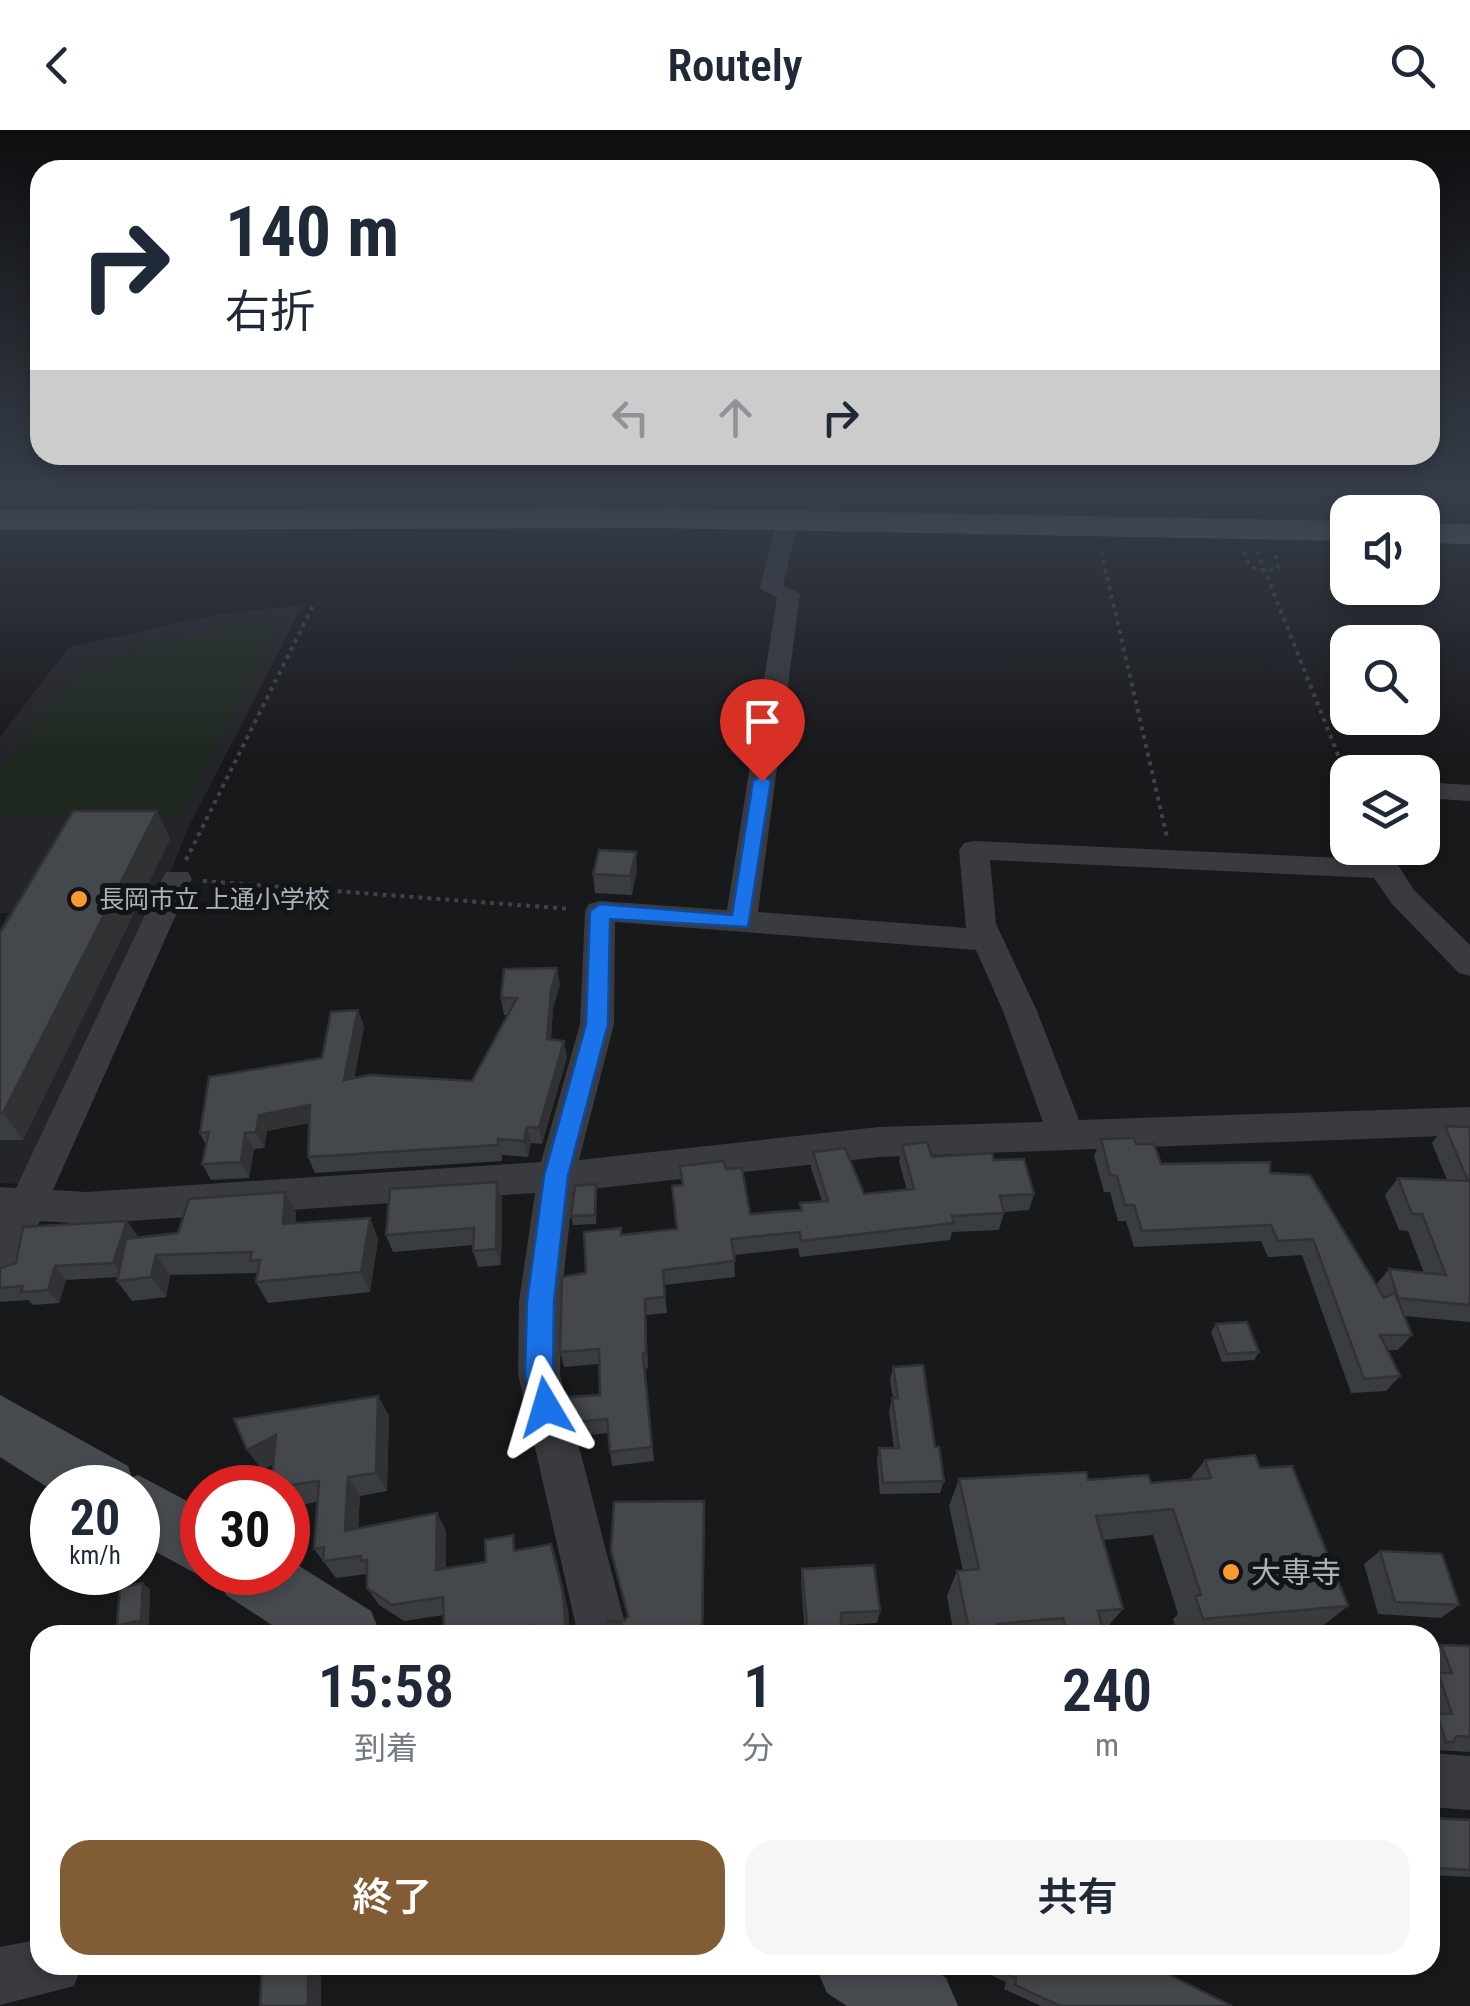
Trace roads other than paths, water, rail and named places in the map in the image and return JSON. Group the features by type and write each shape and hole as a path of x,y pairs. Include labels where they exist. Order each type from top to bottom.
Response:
{"main road":[{"path":"0,1424 68,1465"},
{"path":"284,1595 331,1625"},
{"path":"870,1975 918,2006"}],"street":[{"path":"740,922 789,594 771,588 773,580"},
{"path":"1440,791 1470,793"},
{"path":"1067,1138 1020,1011 980,924 974,850 1173,860 1330,858"},
{"path":"1381,865 1404,903 1470,965"},
{"path":"0,1265 14,1205 177,879"},
{"path":"602,1625 539,1374 540,1301 556,1176 597,1024 600,911 988,940"},
{"path":"14,1205 86,1208 556,1176 716,1163 879,1142 1470,1121"},
{"path":"1440,1780 1470,1782"},
{"path":"0,1976 30,1970"}],"place":[{"name":"長岡市立 上通小学校","path":"79,899"},
{"name":"大専寺","path":"1231,1572"}]}
